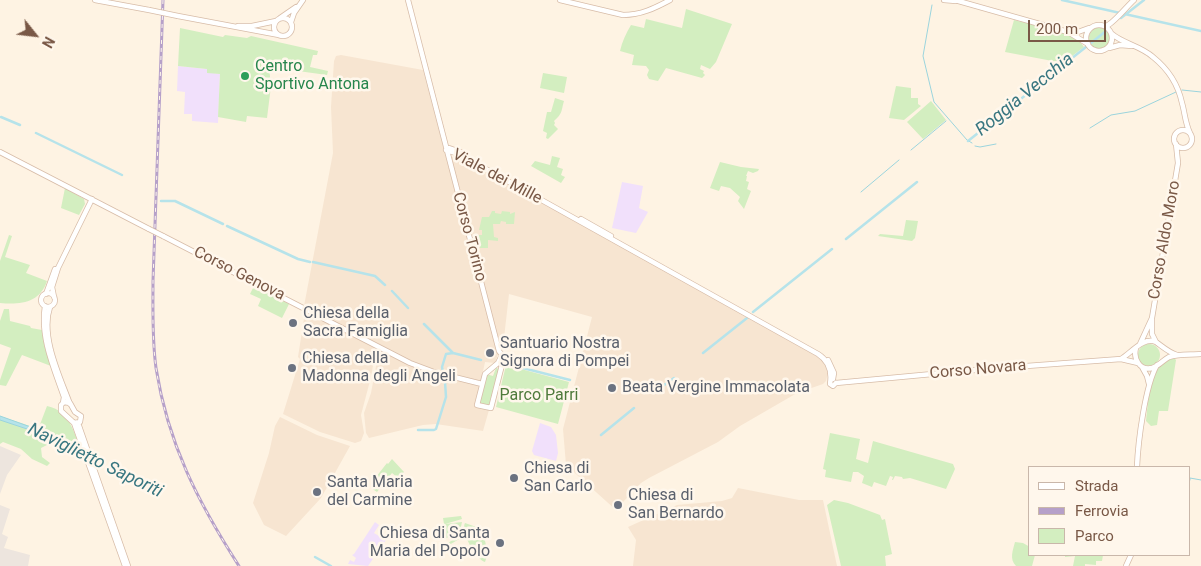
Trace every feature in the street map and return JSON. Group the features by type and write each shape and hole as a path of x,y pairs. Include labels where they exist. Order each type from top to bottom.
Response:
{"main road":[{"path":"95,0 279,36 284,36 290,32 294,13 303,0"},
{"path":"560,0 614,14 633,15 647,11 670,0"},
{"path":"944,0 956,1 1068,32 1078,32 1099,24 1106,26 1120,40 1138,47 1157,60 1172,78 1181,99 1184,118 1190,133 1191,142 1186,147 1180,147 1176,144 1174,137 1184,118"},
{"path":"1106,26 1134,0"},
{"name":"Corso Torino","path":"407,1 499,351 502,355"},
{"path":"279,36 274,29 278,20 299,5"},
{"path":"1109,48 1116,17"},
{"path":"234,26 252,26 288,19 291,22"},
{"path":"1088,45 1086,35 1092,27"},
{"path":"1068,32 1094,50 1100,51 1126,45 1138,47"},
{"path":"1177,131 1182,130 1190,133"},
{"name":"Corso Aldo Moro","path":"1158,344 1152,334 1152,318 1178,163 1176,144"},
{"name":"Corso Aldo Moro","path":"1178,163 1186,147"},
{"name":"Viale dei Mille","path":"446,150 459,154 824,355 832,366 834,373 833,381"},
{"name":"Corso Genova","path":"0,152 410,363 434,372 482,384"},
{"path":"84,195 88,206"},
{"path":"47,306 42,303 41,299 46,294 56,267 92,199"},
{"path":"98,202 88,206 58,268 52,288 54,304 47,306 43,314 46,340 64,398 61,410 76,423 126,566"},
{"path":"46,294 49,293 54,297"},
{"path":"47,306 49,340 70,404 74,412 81,416 81,421 76,423"},
{"name":"Corso Aldo Moro","path":"1138,346 1152,318"},
{"path":"1121,359 1145,341 1158,344 1168,352 1178,355"},
{"path":"1137,466 1139,442 1149,386 1153,372 1162,357 1158,344"},
{"path":"1138,346 1135,353 1147,376 1149,386"},
{"path":"1140,365 1147,368 1159,364 1170,357 1201,354"},
{"path":"502,355 503,361 490,408 477,405 485,374 495,366 502,355"},
{"name":"Corso Novara","path":"833,381 1121,359 1140,365"},
{"path":"495,366 501,369"},
{"path":"63,403 67,402 70,404"}],"shaded area":[{"path":"341,55 423,70 498,354 495,363 485,362 481,381 440,372 413,362 304,306 333,153 331,107 334,61 336,56"},
{"path":"178,66 207,69 207,72 220,74 218,123 192,121 192,114 184,114 185,92 177,91"},
{"path":"454,156 529,195 822,358 828,373 826,381 823,384 797,393 740,426 718,442 649,478 641,483 617,511 566,465 563,429 592,317 509,294 503,347 500,347 451,158"},
{"path":"622,182 643,186 639,208 648,212 636,233 612,228"},
{"path":"305,312 376,348 361,415 364,433 361,441 355,443 320,432 283,414 300,359 298,357"},
{"path":"379,350 428,372 480,386 475,406 489,410 483,431 436,424 423,425 369,438 366,433 364,413 371,393"},
{"path":"280,417 317,435 350,446 321,498 286,536 264,525 253,503 269,453 275,426"},
{"path":"540,423 551,427 556,435 558,453 556,461 534,455 532,451"},
{"path":"0,446 21,455 7,475 0,494"},
{"path":"738,488 799,500 823,500 837,566 633,566 636,540 628,527 677,505 722,501 732,498"},
{"path":"0,505 10,509 2,534 8,537 4,548 30,555 28,566 0,566"},
{"path":"375,522 379,525 374,533 386,540 368,566 348,564 350,560 354,562 356,558 352,555"}],"green space":[{"path":"686,9 732,24 716,62 710,69 701,65 700,69 704,71 705,75 702,78 666,68 658,81 649,79 647,75 649,70 646,66 632,65 634,55 620,51 627,31 631,25 644,28 646,19 682,28"},
{"path":"1014,20 1062,32 1072,36 1084,47 1063,63 1005,52"},
{"path":"1096,27 1104,27 1111,34 1111,42 1104,49 1096,49 1089,42 1089,34"},
{"name":"Centro Sportivo Antona","path":"180,28 223,37 225,35 247,38 251,36 318,51 317,55 313,55 310,67 328,71 327,75 269,67 271,86 267,118 247,116 246,122 218,117 220,74 207,73 207,69 178,66"},
{"path":"543,73 567,77 564,93 540,88"},
{"path":"896,86 911,88 911,98 918,98 918,104 921,106 904,120 889,118"},
{"path":"555,98 564,101 560,114 554,121 554,125 558,129 548,139 546,138 547,133 543,131 547,112 551,112"},
{"path":"931,101 946,120 923,139 907,122"},
{"path":"552,156 560,158 557,167 563,169 561,175 565,177 561,183 531,166 535,161 550,165"},
{"path":"720,162 759,169 753,173 748,171 746,176 746,181 749,182 747,189 751,191 744,209 738,201 740,197 730,188 721,186 719,191 710,188"},
{"path":"65,188 84,199 85,204 79,215 61,208"},
{"path":"492,211 501,214 502,211 510,212 510,214 515,212 514,224 506,224 506,222 501,221 500,224 493,224 494,237 498,238 498,241 488,240 488,248 480,248 480,240 477,240 476,235 482,235 482,230 479,230 482,217 489,217"},
{"path":"906,220 918,221 915,238 912,241 878,236 880,234 903,236"},
{"path":"9,235 12,236 5,257 30,265 26,273 47,281 40,294 28,301 15,304 0,303 0,261"},
{"path":"254,286 289,304 282,318 258,306 261,299 250,294"},
{"path":"4,309 9,309 10,321 42,330 51,366 22,355 6,386 0,385 0,380 11,348 0,344 0,321"},
{"path":"1149,344 1157,347 1160,355 1157,363 1149,366 1141,363 1138,355 1141,347"},
{"path":"1174,358 1176,360 1168,411 1159,411 1157,425 1151,426 1146,421 1151,384 1159,367"},
{"name":"Parco Parri","path":"506,365 569,382 558,424 496,407"},
{"path":"496,368 500,369 490,406 478,404 486,374 493,376"},
{"path":"47,406 62,413 67,419 75,433 83,457 56,442 52,443 51,446 47,445 41,448 42,457 50,463 47,466 32,459 21,449 3,442 0,444 0,416 36,428 39,427"},
{"path":"830,433 860,439 856,459 868,463 873,441 953,464 955,469 946,489 910,478 903,479 902,477 895,476 892,480 893,477 890,476 886,486 874,482 872,487 862,483 864,476 858,472 853,472 851,482 825,477 826,470 823,469"},
{"path":"392,459 404,472 398,478 392,473 377,492 371,488 377,479 376,477"},
{"path":"834,500 848,503 880,515 882,520 885,519 892,554 885,556 886,566 841,566 827,505"},
{"path":"461,516 462,519 445,524 462,522 461,538 449,545 448,543 459,536 457,532 445,539 442,531 445,530 443,518"},
{"path":"465,523 482,529 488,553 485,562 477,556 470,545 465,532"},
{"path":"1015,542 1028,546 1028,556 1035,556 1032,566 1016,566 1012,554"},
{"path":"1075,556 1103,556 1102,561 1096,561 1096,565 1073,566"}],"water":[{"path":"0,416 39,430 83,458 85,462 36,432 0,420"}],"waterway":[{"path":"1062,0 1201,31"},
{"name":"Roggia Vecchia","path":"1121,18 1144,0"},
{"path":"932,5 923,56 934,102 967,140 972,143"},
{"name":"Roggia Vecchia","path":"968,141 1106,31"},
{"path":"1182,90 1201,92"},
{"path":"1090,128 1111,115 1135,111 1176,92"},
{"name":"Roggia Vecchia","path":"1,117 20,125"},
{"path":"911,150 946,121"},
{"path":"36,133 122,175"},
{"path":"975,146 996,144"},
{"path":"861,192 899,160"},
{"name":"Roggia Vecchia","path":"846,239 917,182"},
{"path":"161,201 175,201 223,224"},
{"path":"227,226 298,259 310,262"},
{"name":"Roggia Vecchia","path":"753,312 832,249"},
{"path":"313,262 375,276 385,285"},
{"path":"392,291 408,308"},
{"name":"Roggia Vecchia","path":"703,353 747,318"},
{"path":"424,324 453,353"},
{"name":"Roggia Vecchia","path":"443,372 442,367 446,354 453,353 481,360"},
{"name":"Roggia Vecchia","path":"507,364 570,380"},
{"name":"Roggia Vecchia","path":"660,388 674,378"},
{"name":"Roggia Vecchia","path":"418,430 436,429 446,397 445,382"},
{"name":"Roggia Vecchia","path":"601,435 634,408"},
{"path":"1191,478 1201,480"},
{"name":"Naviglietto Saporiti","path":"315,557 331,566"}],"railway":[{"path":"163,0 153,281 153,335 156,368 168,422 187,472 210,519 239,566"}],"place":[{"name":"Centro Sportivo Antona","path":"245,76"},
{"name":"Chiesa della Sacra Famiglia","path":"293,323"},
{"name":"Santuario Nostra Signora di Pompei","path":"490,353"},
{"name":"Chiesa della Madonna degli Angeli","path":"292,368"},
{"name":"Beata Vergine Immacolata","path":"612,388"},
{"name":"Chiesa di San Carlo","path":"514,478"},
{"name":"Santa Maria del Carmine","path":"317,492"},
{"name":"Chiesa di San Bernardo","path":"618,505"},
{"name":"Chiesa di Santa Maria del Popolo","path":"500,543"}]}
